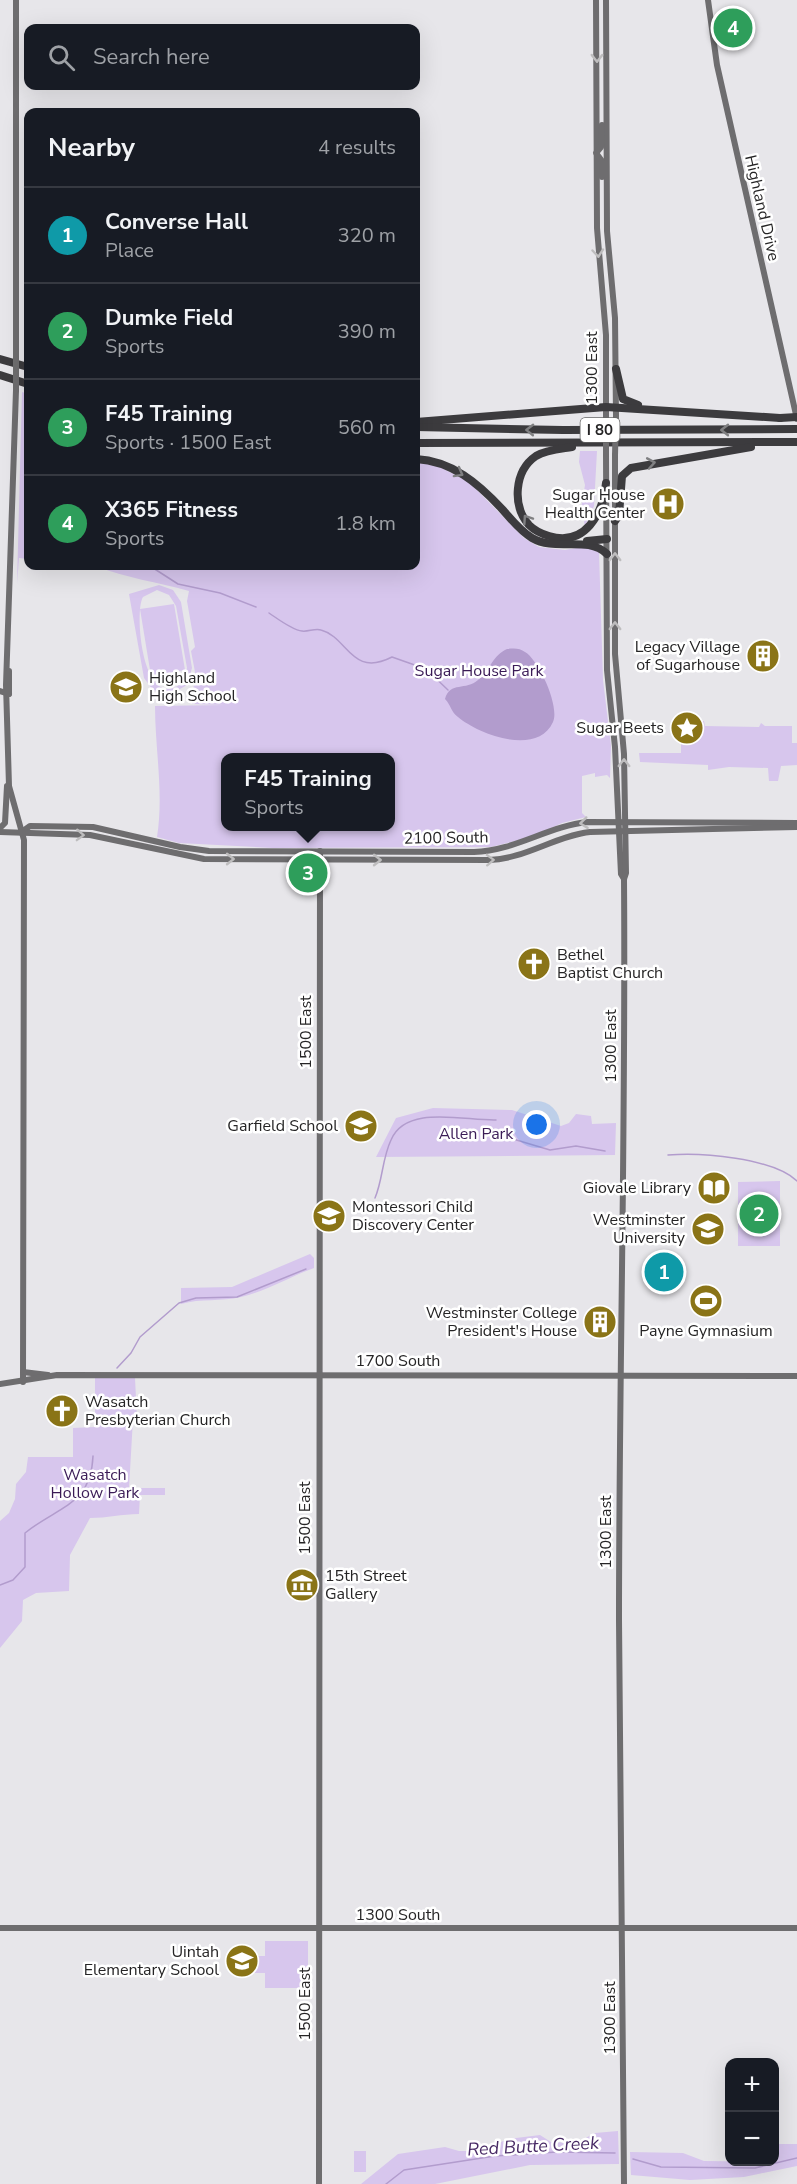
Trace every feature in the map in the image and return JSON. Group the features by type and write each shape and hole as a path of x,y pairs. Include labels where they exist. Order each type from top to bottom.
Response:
{"highway":[{"path":"0,359 24,367"},
{"path":"616,369 623,399 644,408"},
{"path":"0,375 24,383"},
{"path":"420,422 616,412 644,408 797,419"},
{"name":"I 80","path":"420,427 563,430 797,429"},
{"path":"615,521 619,515 622,476 631,468 777,442"},
{"name":"I 80","path":"420,443 797,442"},
{"path":"594,444 548,451 536,456 526,466 517,487 521,513 530,526 539,533 557,539 572,538 594,523 604,501 606,483"},
{"path":"420,460 444,465 463,474 522,531 544,543 596,545 607,554"},
{"path":"562,545 607,539"}],"street":[{"path":"0,830 5,823 5,792 8,782 9,694 6,678 9,670 16,390 16,0"},
{"name":"1300 East","path":"597,0 597,238 606,335 608,690 615,747 616,822 621,874 624,879"},
{"name":"1300 East","path":"606,0 606,201 616,369 615,663 624,754 625,822 625,1091 619,1628 624,1928 624,2184"},
{"name":"Highland Drive","path":"708,0 717,65 797,419"},
{"path":"606,114 602,124 601,147 597,153 602,161 602,186 606,201"},
{"path":"0,691 9,694"},
{"path":"8,782 23,831 23,1382"},
{"name":"2100 South","path":"23,831 30,826 85,826 188,849 489,852 517,846 573,824 616,822 797,823"},
{"path":"698,828 701,825 732,825 739,822"},
{"name":"2100 South","path":"0,830 23,831 30,834 98,836 196,858 496,860 522,854 576,834 698,828 797,827"},
{"name":"1500 East","path":"319,2184 320,851"},
{"path":"23,1372 52,1375"},
{"name":"1700 South","path":"0,1384 23,1382 52,1375 797,1376"},
{"name":"1300 South","path":"0,1928 797,1928"}],"green space":[{"path":"22,392 24,393 24,559 19,558 17,584"},
{"path":"580,451 597,451 594,506 585,526 584,522 588,513 581,509 585,485 579,462"},
{"name":"Sugar House Park","path":"420,460 434,464 469,482 524,538 539,547 565,550 587,546 599,552 603,680 611,746 610,778 607,775 595,777 595,773 582,776 582,813 586,817 562,823 532,837 491,847 273,848 179,843 157,837 160,804 155,706 225,705 192,704 195,672 191,651 195,647 187,601 189,591 107,570 420,570"},
{"path":"159,585 173,590 181,602 192,668 187,685 171,694 153,690 144,678 129,594","holes":["157,590 169,595 176,606 187,668 182,683 168,689 158,685 144,657 140,606 143,597"]},
{"path":"174,604 185,670 151,676 140,609"},
{"path":"695,721 704,721 705,726 759,727 761,723 765,726 792,726 792,743 797,743 797,765 781,766 778,781 769,781 768,768 729,767 708,770 708,765 640,762 639,753 681,753 681,726 695,726"},
{"name":"Allen Park","path":"433,1108 512,1110 561,1126 569,1123 576,1114 591,1116 592,1124 616,1123 615,1155 376,1157 396,1118"},
{"path":"780,1181 780,1246 738,1246 738,1182"},
{"path":"310,1254 314,1258 314,1268 260,1291 234,1298 181,1304 181,1288 232,1287"},
{"name":"Wasatch Hollow Park","path":"95,1378 135,1378 137,1419 133,1419 129,1488 165,1488 165,1495 140,1495 139,1514 90,1518 70,1555 69,1591 36,1593 23,1600 22,1621 0,1648 0,1521 9,1513 15,1499 16,1484 26,1472 28,1457 73,1457 73,1428 95,1427"},
{"path":"265,1941 308,1941 308,1988 265,1988 265,1973 253,1973 254,1956 265,1956"},
{"path":"618,2131 619,2164 530,2165 435,2184 361,2184 398,2154 445,2147 459,2151 484,2151 507,2139 540,2135 551,2142 576,2143 595,2133"},
{"path":"779,2144 797,2144 797,2166 744,2177 690,2180 631,2175 630,2152 683,2153 704,2161 725,2161 725,2166 779,2166"},
{"path":"354,2151 366,2151 366,2172 354,2172"}],"shaded area":[{"path":"507,649 521,650 531,657 542,674 551,695 554,706 553,722 545,733 534,738 507,739 479,730 456,715 445,699 447,693 454,688 478,680 498,655"}],"waterway":[{"path":"156,570 178,584 220,593 256,607"},
{"path":"269,613 298,630 319,630 330,634 351,654 367,663 392,657 426,669 448,690"},
{"path":"375,1198 391,1140 399,1129 409,1122 438,1117 496,1120"},
{"path":"513,1139 550,1150 576,1146 605,1151"},
{"path":"668,1155 736,1158 771,1167 786,1173 797,1181"},
{"path":"117,1368 131,1353 140,1337 179,1303 196,1298 237,1297 306,1269"},
{"path":"0,1585 13,1580 25,1567 25,1533 71,1503 79,1495 91,1473 93,1456"},
{"name":"Red Butte Creek","path":"386,2184 404,2170 495,2156 557,2152 615,2153"},
{"name":"Red Butte Creek","path":"633,2159 661,2167 755,2168 797,2158"}],"place":[{"name":"X365 Fitness","path":"733,28"},
{"name":"Sugar House Health Center","path":"668,504"},
{"name":"Legacy Village of Sugarhouse","path":"763,656"},
{"name":"Highland High School","path":"126,687"},
{"name":"Sugar Beets","path":"687,728"},
{"name":"F45 Training","path":"308,873"},
{"name":"Bethel Baptist Church","path":"534,964"},
{"name":"Garfield School","path":"361,1126"},
{"name":"Giovale Library","path":"714,1188"},
{"name":"Dumke Field","path":"759,1214"},
{"name":"Montessori Child Discovery Center","path":"329,1216"},
{"name":"Westminster University","path":"708,1229"},
{"name":"Converse Hall","path":"664,1272"},
{"name":"Payne Gymnasium","path":"706,1301"},
{"name":"Westminster College President's House","path":"600,1322"},
{"name":"Wasatch Presbyterian Church","path":"62,1411"},
{"name":"15th Street Gallery","path":"302,1585"},
{"name":"Uintah Elementary School","path":"242,1961"}]}
